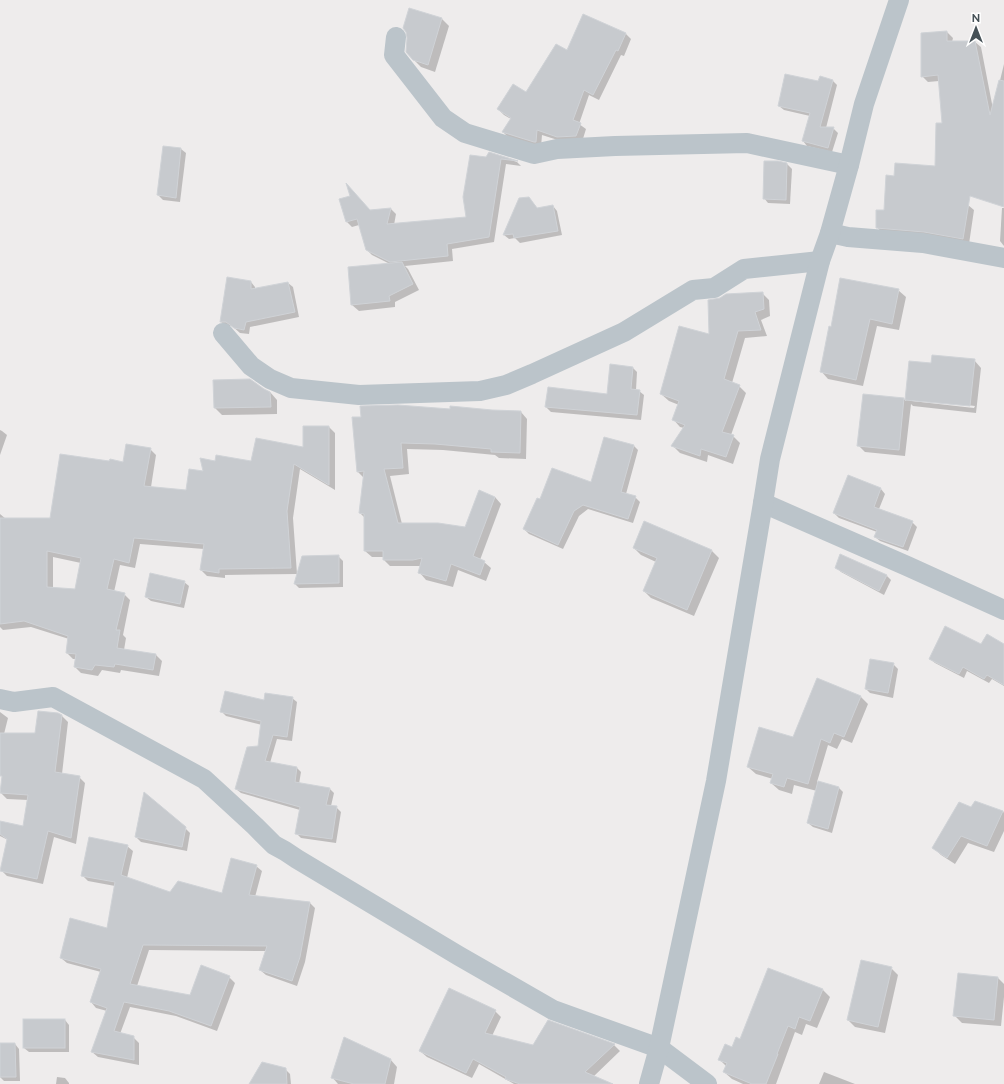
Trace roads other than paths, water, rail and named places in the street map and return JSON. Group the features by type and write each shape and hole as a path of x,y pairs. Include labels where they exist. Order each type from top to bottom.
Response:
{"street":[{"path":"649,1084 659,1048 716,781 770,459 820,262 830,233 864,104 894,1"},
{"path":"396,37 394,55 443,118 465,133 534,154 558,149 615,146 747,143 849,165"},
{"path":"830,233 848,237 924,243 1004,258"},
{"path":"223,333 252,366 270,379 291,388 359,395 480,391 506,385 617,335 692,290 714,288 744,270 820,262"},
{"path":"763,503 1004,610"},
{"path":"0,699 14,702 53,697 204,779 256,826 274,845 304,864 466,960 554,1010 659,1048 707,1084"}]}
